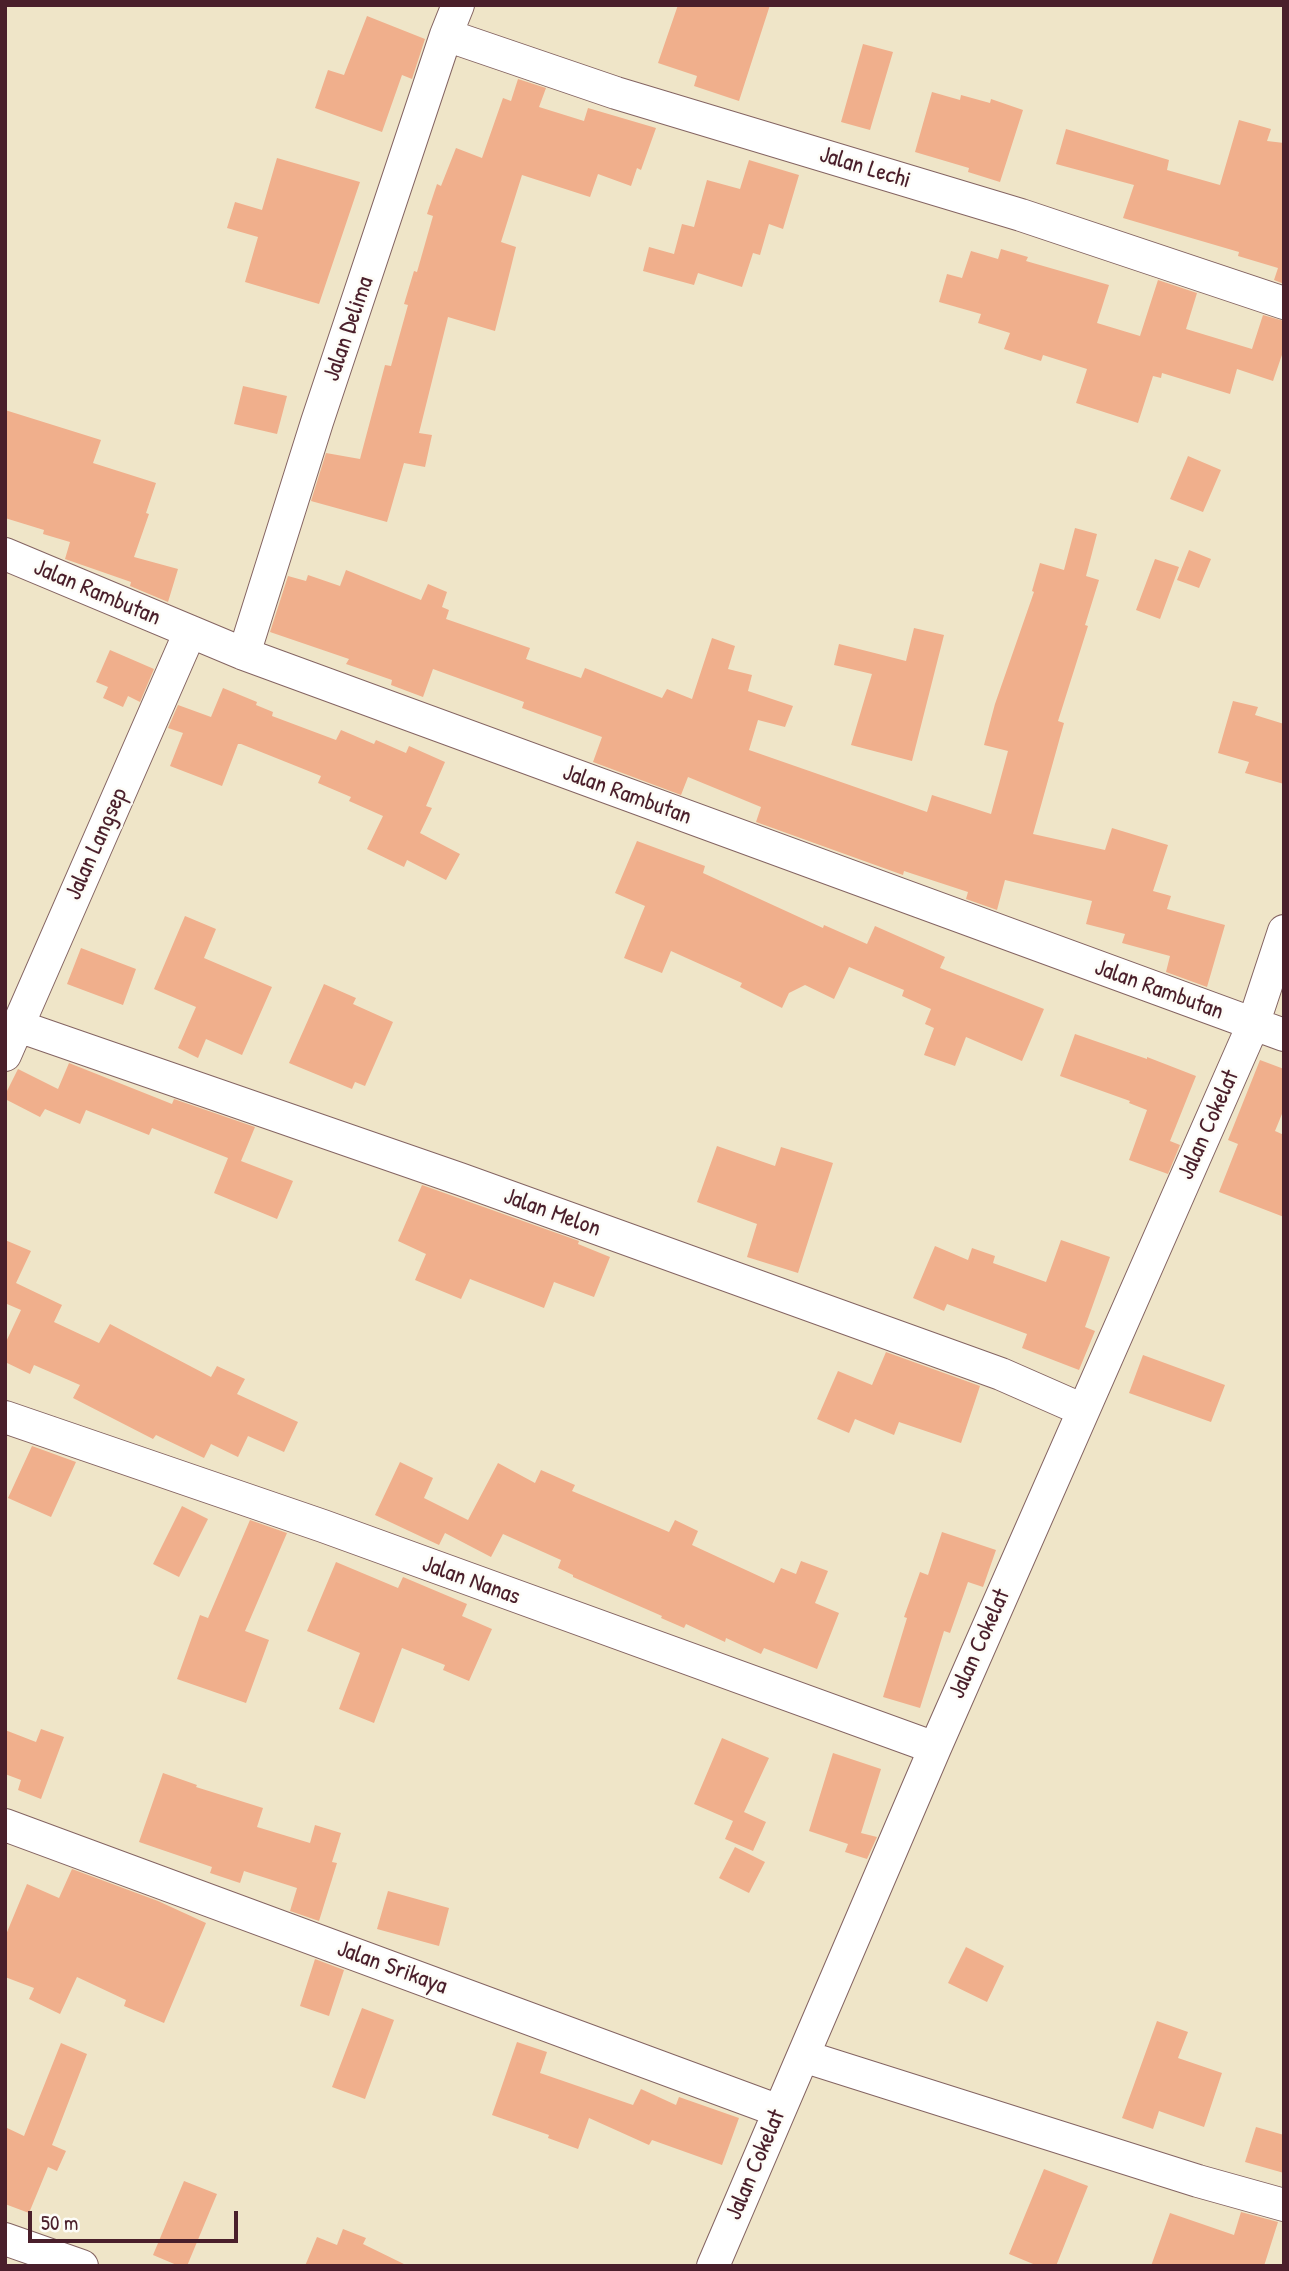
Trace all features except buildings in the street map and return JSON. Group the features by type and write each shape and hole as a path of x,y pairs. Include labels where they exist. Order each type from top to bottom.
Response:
{"street":[{"name":"Jalan Delima","path":"244,653 317,422 458,5"},
{"name":"Jalan Lechi","path":"446,35 616,93 1021,215 1284,303"},
{"name":"Jalan Rambutan","path":"5,554 244,653 1284,1035"},
{"name":"Jalan Langsep","path":"5,1055 190,632"},
{"name":"Jalan Cokelat","path":"713,2266 935,1748 1253,1025 1284,930"},
{"name":"Jalan Melon","path":"18,1026 550,1212 1000,1374 1083,1410"},
{"name":"Jalan Nanas","path":"5,1417 323,1526 935,1748"},
{"name":"Jalan Srikaya","path":"5,1825 779,2111"},
{"path":"803,2056 1198,2181 1284,2204"},
{"path":"5,2239 82,2266"}]}
